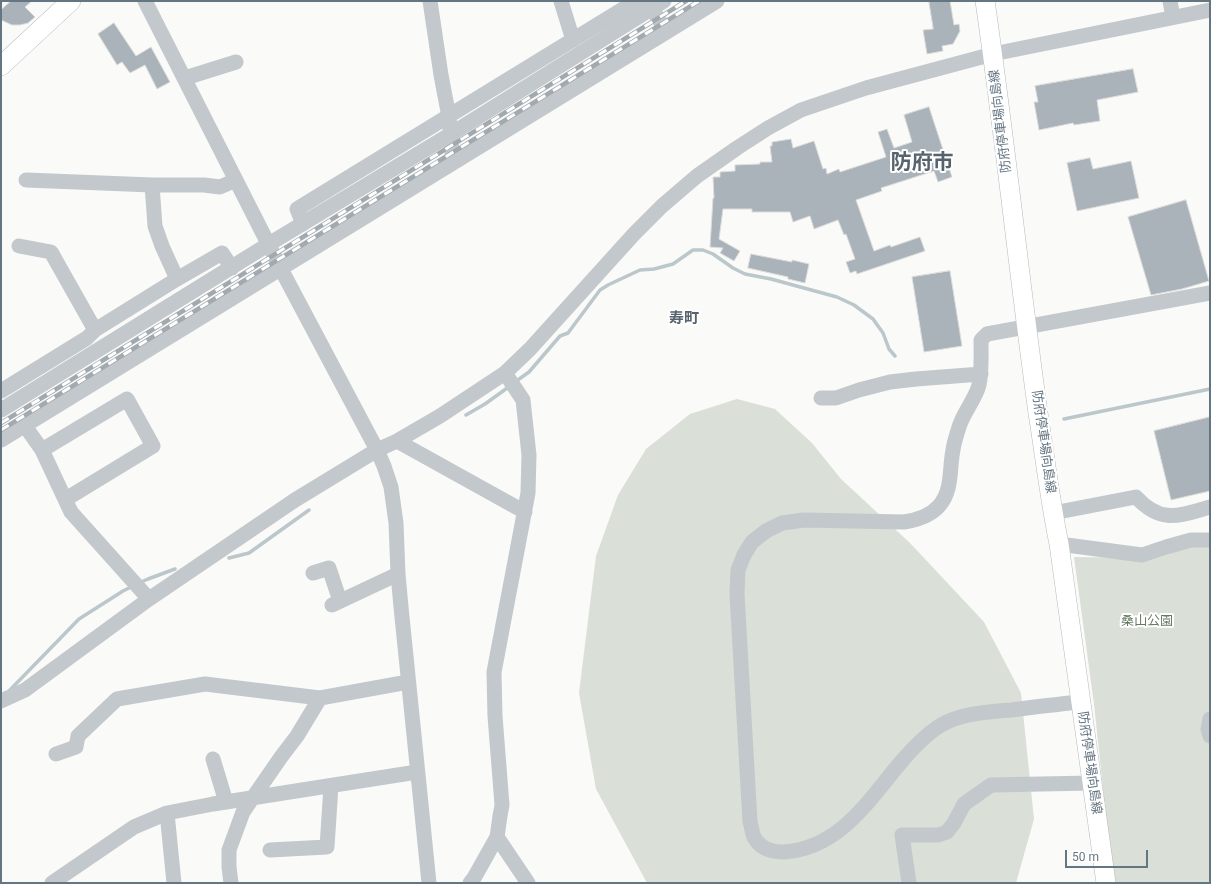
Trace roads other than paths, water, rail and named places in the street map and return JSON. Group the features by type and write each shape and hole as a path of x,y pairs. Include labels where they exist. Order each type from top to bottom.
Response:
{"main road":[{"path":"1,66 70,1"},
{"name":"防府停車場向島線","path":"985,1 993,54 1026,327 1053,513 1059,544 1106,882"}],"street":[{"path":"145,1 281,268 377,450 391,487 396,523 398,574 408,682 429,883"},
{"path":"430,1 441,75 449,116 453,163"},
{"path":"561,1 573,40"},
{"path":"303,224 297,209 636,1"},
{"path":"1,440 717,1"},
{"path":"1170,1 1173,17"},
{"path":"1,410 269,244 451,134 654,4 667,32"},
{"path":"3,701 24,690 141,589 295,500 377,450 397,441 440,416 505,373 530,349 624,245 662,206 697,176 768,128 801,110 866,88 993,54 1210,10"},
{"path":"185,78 236,62"},
{"path":"26,180 152,185 204,185 220,187 236,180"},
{"path":"152,185 155,226 162,246 177,279"},
{"path":"19,246 51,252 95,330"},
{"path":"1,391 87,338 95,330 222,253 232,268"},
{"path":"1081,702 962,716 942,725 926,735 909,752 855,817 837,833 808,848 776,852 763,848 754,837 750,822 736,594 738,570 744,555 752,542 766,531 782,523 804,520 904,522 917,520 929,514 939,506 947,493 953,450 960,424 979,387 981,374 981,340 987,334 1210,294"},
{"path":"470,883 497,837 502,805 494,672 528,493 529,455 523,400 505,373"},
{"path":"821,398 836,398 890,382 981,374"},
{"path":"42,450 127,399 152,446 66,499"},
{"path":"25,426 42,450 72,512 141,589"},
{"path":"397,441 525,512"},
{"path":"1053,513 1136,497 1145,506 1157,514 1176,516 1210,507"},
{"path":"1059,544 1142,555 1191,540 1210,540"},
{"path":"313,573 329,568 336,603 398,574"},
{"path":"56,754 76,747 78,736 117,699 205,684 320,698 408,682"},
{"path":"232,883 229,867 229,850 243,812 280,757 297,736 320,698"},
{"path":"1210,719 1208,729 1210,736"},
{"path":"213,759 226,802"},
{"path":"52,883 134,827 167,812 417,772"},
{"path":"909,883 902,835 938,835 947,832 954,823 964,804 990,785 1092,783"},
{"path":"270,850 327,847 331,786"},
{"path":"167,812 174,883"},
{"path":"497,837 528,883"}],"waterway":[{"path":"515,382 529,372 560,336 568,333 600,290 640,270 654,269 673,264 693,250 703,250 713,254 733,268 745,274 771,279 837,297 854,305 873,319 883,333 889,349 895,356"},
{"path":"466,415 485,404 510,386"},
{"path":"1064,419 1210,389"},
{"path":"229,558 249,553 309,510"},
{"path":"139,583 175,569"},
{"path":"9,691 79,619 133,586"}],"railway":[{"path":"1,423 686,1"},
{"path":"1,430 699,1"}],"district":[{"name":"防府市","path":"922,164"},
{"name":"寿町","path":"684,319"}],"park label":[{"name":"桑山公園","path":"1147,622"}]}
